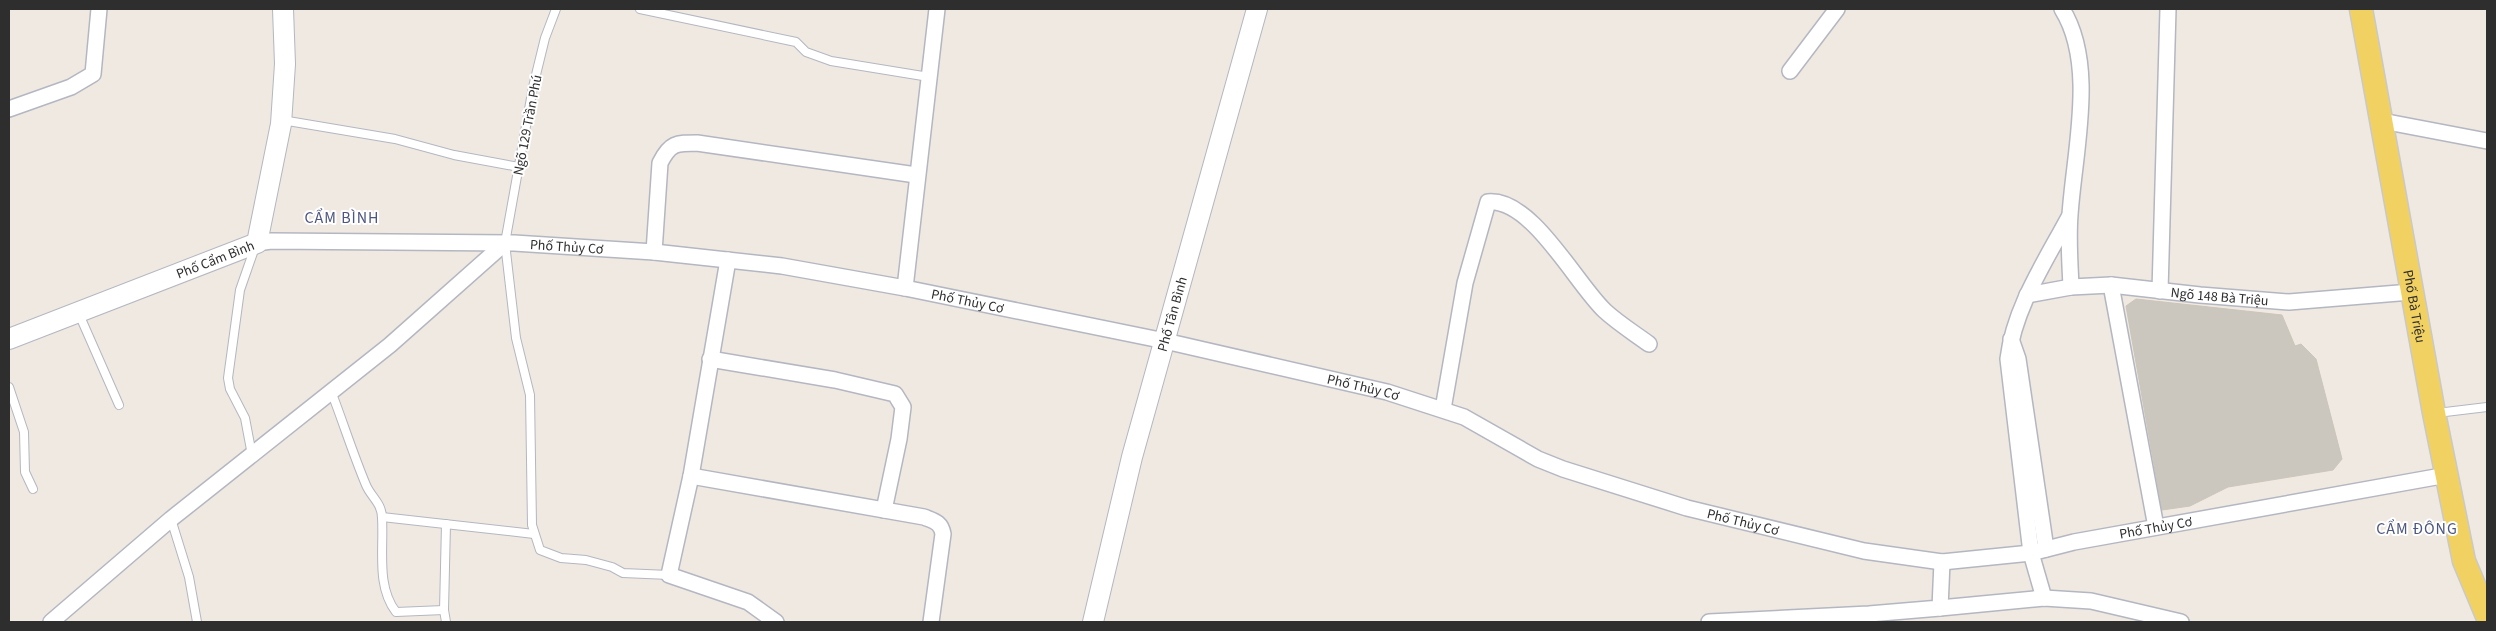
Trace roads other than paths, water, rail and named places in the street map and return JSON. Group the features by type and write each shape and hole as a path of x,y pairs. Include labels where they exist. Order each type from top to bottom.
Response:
{"main road":[{"name":"Phố Bà Triệu","path":"2361,9 2434,413 2464,561 2482,613"}],"street":[{"path":"9,110 71,87 93,74 99,9"},
{"name":"Phố Cẩm Bình","path":"9,339 256,243 282,120 285,64 283,9"},
{"path":"905,288 916,175 937,9"},
{"name":"Phố Tân Bình","path":"1093,622 1132,457 1256,9"},
{"path":"1790,71 1837,9"},
{"path":"2062,9 2069,20 2080,58 2080,94 2070,217 2071,287"},
{"path":"2160,291 2168,9"},
{"path":"2382,121 2487,141"},
{"path":"654,252 660,163 666,150 678,143 697,143 916,175"},
{"path":"1442,409 1465,282 1488,202 1496,201 1510,205 1524,216 1560,254 1605,311 1648,344"},
{"path":"2044,598 2033,508 2008,359 2010,337 2027,295 2070,217"},
{"name":"Phố Thủy Cơ","path":"256,243 271,241 505,242 654,252 782,266 905,288 1165,341 1387,392 1442,409 1479,424 1538,459 1687,508 1864,551 1942,562 2039,551 2156,527 2447,474"},
{"path":"52,622 171,519 390,345 505,242"},
{"path":"728,260 692,476 669,575 748,602 776,622"},
{"path":"2111,284 2156,527"},
{"name":"Ngõ 148 Bà Triệu","path":"2027,295 2071,287 2111,284 2160,291 2288,302 2411,292"},
{"path":"710,359 835,380 894,394 903,407 899,439 884,510"},
{"path":"692,476 924,517 937,522 942,526 942,545 931,622"},
{"path":"1940,608 1942,562"},
{"path":"1709,622 1869,614 2044,598 2091,601 2160,620 2181,622"}],"lane":[{"name":"Ngõ 129 Trần Phú","path":"534,534 532,525 530,395 516,338 505,242 533,87 556,9"},
{"path":"640,9 796,42 806,52 831,62 929,77"},
{"path":"282,120 395,140 454,155 519,167"},
{"path":"252,455 245,418 230,389 228,378 240,290 256,243"},
{"path":"79,312 119,405"},
{"path":"9,387 24,432 25,472 33,488"},
{"path":"330,391 366,486 379,503 382,517 384,577 391,606 396,612 444,610"},
{"path":"2434,413 2487,407"},
{"path":"382,517 534,534 540,550 561,558 586,560 612,567 622,573 669,575"},
{"path":"171,519 189,577 197,622"},
{"path":"446,524 444,610 446,622"}],"district":[{"name":"CẨM BÌNH","path":"342,217"},
{"name":"CẨM ĐÔNG","path":"2417,528"}]}
